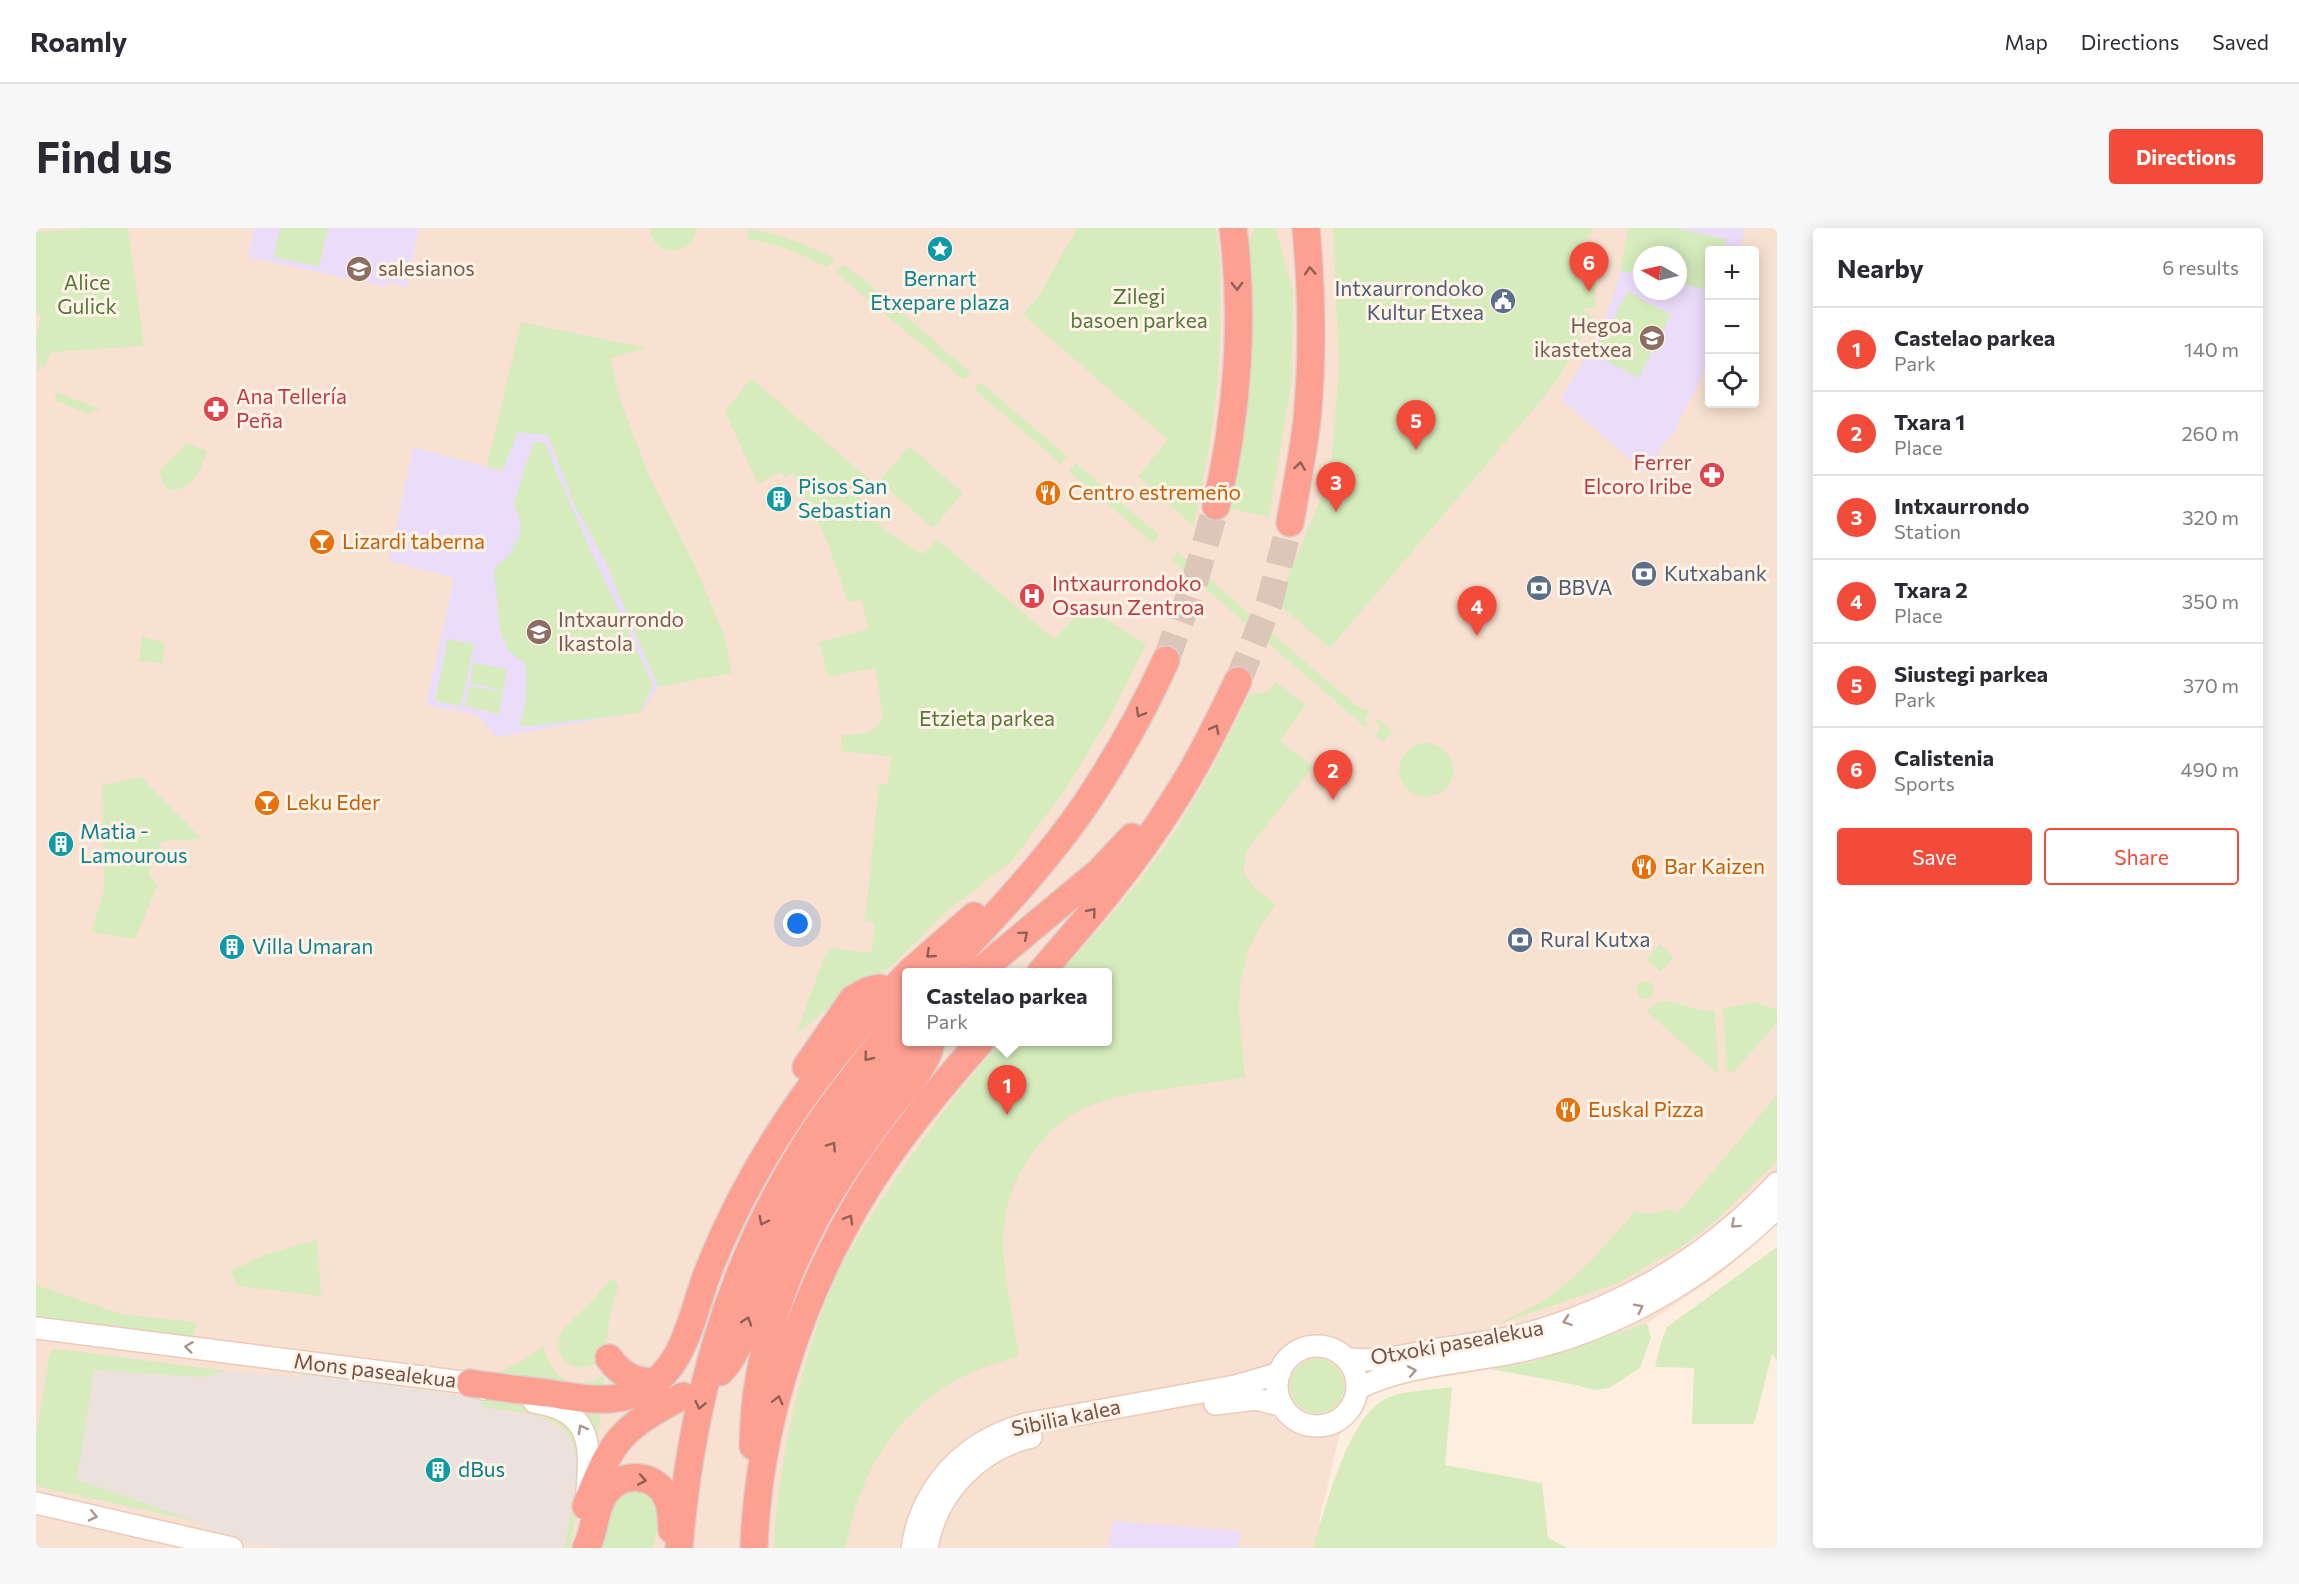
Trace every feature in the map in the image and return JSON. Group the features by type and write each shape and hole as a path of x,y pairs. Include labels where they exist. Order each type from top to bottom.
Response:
{"highway":[{"path":"1216,506 1226,467 1232,421 1237,345 1236,251 1233,228"},
{"path":"1290,524 1307,419 1311,294 1306,228"},
{"path":"947,968 1044,857 1084,806 1111,765 1147,702 1166,660"},
{"path":"1044,968 1125,871 1156,828 1190,775 1238,681"},
{"path":"984,968 1100,872 1162,800 1190,775"},
{"path":"914,968 1024,869 1044,857"},
{"path":"737,1205 775,1139 795,1110 841,1048 902,980"},
{"path":"470,1383 606,1399 637,1393 656,1382 671,1367 680,1351 709,1268 766,1135 783,1102 853,999 867,991 880,988"},
{"path":"679,1548 686,1472 708,1369 723,1317 744,1262 761,1224 804,1146 840,1093 902,1018"},
{"path":"720,1372 735,1354 766,1268 808,1184 858,1106 905,1046"},
{"path":"755,1544 750,1503 757,1394 769,1336 788,1276 818,1214 839,1179 880,1119 922,1064 930,1046"},
{"path":"755,1544 760,1487 770,1431 785,1370 828,1259 869,1185 902,1137 944,1082 976,1046"},
{"path":"609,1358 614,1366 628,1377 656,1382"},
{"path":"586,1507 607,1457 627,1429 650,1413 683,1396"},
{"path":"586,1546 597,1509 606,1492 622,1480 642,1478 661,1488 668,1499 673,1548"}],"main road":[{"name":"Otxoki pasealekua","path":"1346,1358 1370,1360 1509,1337 1542,1329 1596,1310 1652,1283 1685,1263 1732,1227 1777,1183"},
{"name":"Otxoki pasealekua","path":"1357,1389 1376,1379 1397,1374 1546,1345 1602,1325 1659,1298 1694,1276 1743,1240 1777,1208"},
{"name":"Mons pasealekua","path":"36,1328 470,1383 508,1399 557,1407 569,1413 579,1422 586,1434 589,1447 586,1546"},
{"path":"1327,1348 1346,1358 1356,1377 1357,1389 1352,1405 1343,1416 1325,1425 1312,1426 1301,1423 1288,1414 1279,1396 1278,1385 1280,1373 1295,1353 1304,1349 1327,1348"},
{"name":"Sibilia kalea","path":"912,1548 918,1521 936,1485 968,1451 999,1432 1031,1423 1235,1386 1280,1373"},
{"name":"Sibilia kalea","path":"927,1548 939,1508 961,1477 990,1454 1013,1442 1034,1436 1244,1399 1271,1401 1283,1406"},
{"path":"36,1503 232,1548"}],"shaded area":[{"path":"36,228 1777,228 1777,1224 1719,1275 1647,1323 1532,1362 1376,1388 1339,1436 1319,1522 1375,1533 1371,1548 36,1548"},
{"name":"salesianos","path":"254,228 419,228 407,288 388,282 386,287 248,257"},
{"name":"Hegoa ikastetxea","path":"1630,228 1745,228 1741,246 1705,246 1705,368 1698,387 1680,417 1676,432 1668,438 1644,472 1561,399 1604,320 1618,281"},
{"name":"Intxaurrondo Ikastola","path":"518,432 548,435 573,502 604,559 658,687 642,712 496,737 477,715 426,705 454,578 389,561 413,447 502,471"},
{"path":"55,1349 226,1371 297,1377 302,1373 479,1398 484,1407 546,1419 567,1433 577,1456 577,1473 564,1548 285,1548 250,1543 204,1531 199,1522 36,1486 36,1438 49,1356"},
{"path":"1113,1521 1242,1531 1236,1548 1108,1548"}],"green space":[{"name":"Alice Gulick","path":"128,228 144,346 51,352 45,367 41,366 38,374 36,339 41,314 36,313 36,232"},
{"path":"280,228 328,228 319,267 274,257"},
{"path":"650,228 696,228 694,238 689,245 673,250 657,245 652,238"},
{"name":"Zilegi basoen parkea","path":"1077,228 1215,228 1220,280 1217,384 1210,441 1193,526 1138,476 1168,440 1023,315 1040,294"},
{"path":"1254,228 1275,228 1293,290 1292,377 1269,517 1228,508 1251,296 1249,244"},
{"path":"1333,228 1593,228 1591,235 1582,243 1582,300 1583,276 1596,276 1595,308 1582,308 1592,317 1568,363 1549,391 1330,648 1277,603 1330,477 1339,366"},
{"path":"1629,228 1674,228 1726,239 1724,246 1705,246 1705,289 1687,285 1687,246 1633,246 1633,273 1620,271"},
{"path":"749,229 793,240 835,259 828,268 789,250 748,239"},
{"path":"843,265 862,278 971,373 964,380 836,273"},
{"path":"1628,291 1633,294 1633,300 1644,300 1671,315 1638,378 1594,354"},
{"path":"521,322 647,348 610,358 621,402 648,474 696,568 724,635 732,673 658,687 604,559 573,502 548,435 518,432 502,471 487,466"},
{"name":"Etzieta parkea","path":"751,378 869,479 856,493 884,530 923,554 937,539 1054,639 1085,607 1146,644 1115,707 1067,787 1012,861 944,913 893,965 834,1004 796,1034 825,955 833,948 869,953 872,950 875,923 865,921 879,784 888,784 891,757 842,751 841,735 860,734 871,730 883,717 875,668 828,677 819,642 868,629 862,600 848,602 827,541 793,472 785,477 781,472 758,484 725,411"},
{"path":"980,382 1067,456 1061,464 974,389"},
{"path":"55,392 100,409 89,414 56,401"},
{"path":"533,442 545,443 653,686 640,713 520,727 526,698 526,665 508,650 500,631 494,569 510,554 520,534 520,521 514,503"},
{"path":"185,443 207,451 198,473 188,485 174,489 165,488 159,472"},
{"path":"909,446 963,493 933,528 879,481"},
{"path":"1076,463 1159,535 1153,543 1069,471"},
{"path":"1178,552 1355,705 1370,712 1364,721 1368,725 1366,728 1171,559"},
{"path":"142,636 164,643 163,663 139,661"},
{"path":"448,639 474,644 461,706 435,701"},
{"path":"473,663 507,669 503,691 470,683"},
{"path":"1276,682 1306,705 1280,741 1313,767 1249,847 1245,858 1245,874 1249,881 1276,905 1260,927 1249,948 1240,982 1239,1009 1245,1078 1114,1098 1081,1109 1052,1130 1028,1159 1019,1175 1006,1210 1003,1229 1006,1275 1019,1356 980,1369 949,1385 925,1401 905,1421 887,1443 861,1492 846,1548 774,1548 776,1515 786,1445 803,1373 824,1306 852,1246 923,1139 998,1046 1112,1046 1112,968 1065,968 1121,904 1169,840 1206,779 1250,694 1268,692"},
{"path":"469,686 503,692 499,714 465,706"},
{"path":"1378,718 1392,731 1383,742 1375,735 1381,727 1375,721"},
{"path":"1426,743 1436,745 1445,751 1451,760 1453,770 1451,780 1445,789 1436,795 1426,797 1416,795 1407,789 1401,780 1399,770 1401,760 1407,751 1416,745"},
{"path":"141,777 202,839 162,841 148,874 157,886 135,939 91,932 104,891 102,785"},
{"path":"1659,944 1674,957 1661,972 1646,959"},
{"path":"1645,981 1651,984 1654,990 1651,996 1645,999 1639,996 1636,990 1639,984"},
{"path":"1663,1001 1702,1010 1715,1010 1718,1074 1646,1011 1654,1004"},
{"path":"1755,1002 1777,1010 1777,1023 1732,1074 1727,1070 1723,1008"},
{"path":"1777,1095 1777,1161 1721,1216 1687,1243 1618,1283 1493,1326 1554,1293 1597,1254 1635,1211 1653,1213 1669,1208 1677,1214"},
{"path":"317,1240 321,1296 238,1286 230,1271 266,1254"},
{"path":"1777,1247 1777,1360 1772,1354 1754,1424 1692,1424 1694,1368 1655,1367 1667,1327"},
{"path":"610,1279 619,1284 602,1355 592,1365 577,1367 570,1365 560,1354 558,1347 561,1333"},
{"path":"36,1285 121,1314 196,1322 193,1341 36,1318"},
{"path":"1647,1323 1651,1338 1640,1368 1609,1388 1594,1390 1490,1369 1532,1362"},
{"path":"543,1346 552,1367 565,1380 583,1383 604,1375 603,1391 488,1377 520,1362"},
{"path":"52,1350 226,1371 205,1377 94,1370 77,1480 199,1522 36,1486 36,1438 49,1356"},
{"path":"1312,1359 1322,1359 1332,1363 1340,1371 1344,1386 1340,1401 1332,1409 1322,1413 1312,1413 1302,1409 1294,1401 1290,1391 1290,1381 1294,1371 1302,1363"},
{"path":"1452,1387 1445,1465 1542,1483 1548,1538 1567,1548 1313,1548 1338,1469 1357,1429 1368,1414 1380,1402 1396,1395"},
{"path":"479,1398 540,1408 574,1428 584,1474 570,1548 564,1548 576,1476 576,1458 572,1442 562,1428 547,1419 484,1407"},
{"path":"577,1410 601,1410 597,1441"},
{"path":"634,1490 652,1497 656,1504 658,1520 654,1548 594,1548 602,1521 611,1504 625,1493"}],"tunnel":[{"path":"1166,660 1194,584 1216,506"},
{"path":"1238,681 1269,604 1290,523"}],"place":[{"name":"Bernart Etxepare plaza","path":"940,249"},
{"name":"salesianos","path":"359,269"},
{"name":"Calistenia","path":"1589,292"},
{"name":"Intxaurrondoko Kultur Etxea","path":"1503,301"},
{"name":"Hegoa ikastetxea","path":"1652,338"},
{"name":"Ana Tellería Peña","path":"216,409"},
{"name":"Siustegi parkea","path":"1416,450"},
{"name":"Ferrer Elcoro Iribe","path":"1712,475"},
{"name":"Centro estremeño","path":"1048,493"},
{"name":"Pisos San Sebastian","path":"779,499"},
{"name":"Intxaurrondo","path":"1336,512"},
{"name":"Lizardi taberna","path":"322,542"},
{"name":"Kutxabank","path":"1644,574"},
{"name":"BBVA","path":"1539,588"},
{"name":"Intxaurrondoko Osasun Zentroa","path":"1032,596"},
{"name":"Intxaurrondo Ikastola","path":"539,632"},
{"name":"Txara 2","path":"1477,636"},
{"name":"Txara 1","path":"1333,800"},
{"name":"Leku Eder","path":"267,803"},
{"name":"Matia - Lamourous","path":"61,844"},
{"name":"Bar Kaizen","path":"1644,867"},
{"name":"Rural Kutxa","path":"1520,940"},
{"name":"Villa Umaran","path":"232,947"},
{"name":"Euskal Pizza","path":"1568,1110"},
{"name":"Castelao parkea","path":"1007,1115"},
{"name":"dBus","path":"438,1470"}]}
